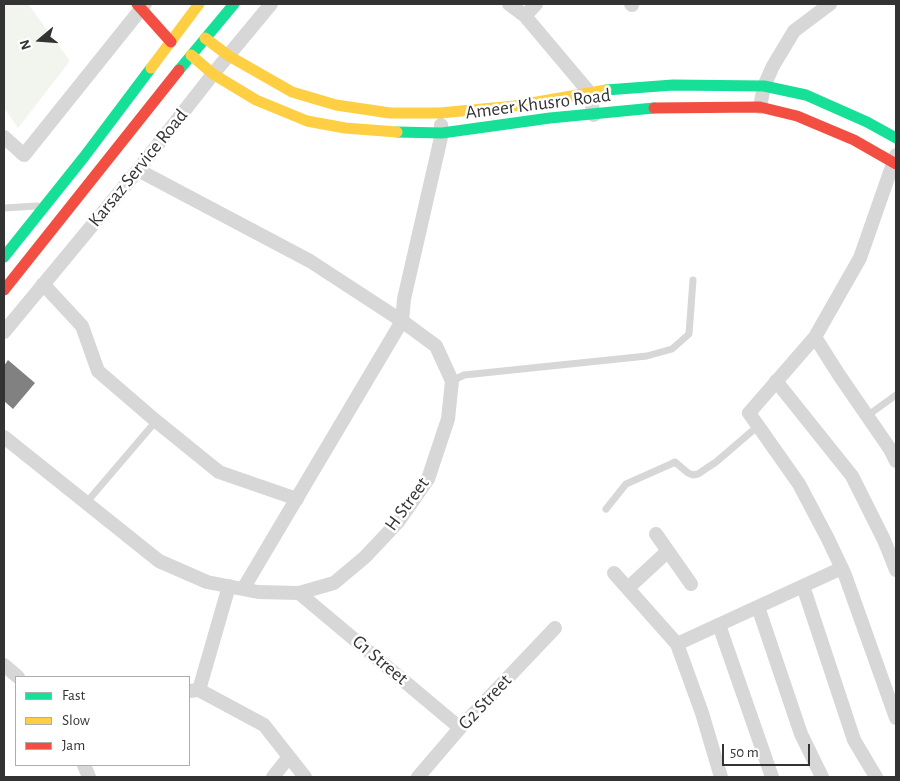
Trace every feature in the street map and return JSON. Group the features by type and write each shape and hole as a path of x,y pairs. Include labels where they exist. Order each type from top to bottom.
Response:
{"main road":[{"path":"4,257 84,157 199,4"},
{"path":"4,290 191,55 234,4"},
{"path":"141,5 171,42"},
{"name":"Ameer Khusro Road","path":"205,38 229,56 292,92 336,105 390,113 440,113 514,106 589,92 673,85 764,86 806,95 867,122 896,138"},
{"name":"Ameer Khusro Road","path":"191,55 213,74 256,100 307,121 384,132 442,133 550,118 660,107 760,107 797,116 895,160"}],"street":[{"name":"Karsaz Service Road","path":"4,332 138,170 271,4"},
{"path":"509,4 525,16 589,92 594,115"},
{"path":"525,16 536,4"},
{"path":"760,107 764,86 773,66 794,31 830,4"},
{"path":"4,137 24,155 141,5"},
{"path":"243,589 402,320 404,299 442,133 440,113"},
{"path":"895,160 860,258 815,337 749,413 799,484 842,568 892,692 896,718"},
{"path":"138,170 310,261 402,320 436,346 452,381"},
{"path":"42,284 82,326 98,371 156,421 220,472 296,499"},
{"path":"815,337 839,376 890,449 896,461"},
{"name":"H Street","path":"4,436 159,561 207,582 258,592 299,593 334,583 365,557 398,522 428,479 448,419 452,381"},
{"path":"776,382 852,476 884,540 896,570"},
{"path":"656,534 691,584"},
{"path":"628,588 668,551"},
{"path":"677,644 842,568"},
{"path":"614,573 677,644 702,713 721,777"},
{"path":"229,586 194,691 264,725 304,777"},
{"path":"803,586 854,740 876,777"},
{"name":"G1 Street","path":"299,593 460,728"},
{"path":"758,607 801,734 822,777"},
{"path":"718,625 772,777"},
{"name":"G2 Street","path":"418,777 460,728 555,628"},
{"path":"4,665 17,676"},
{"path":"273,777 288,758"}],"lane":[{"path":"4,208 45,206"},
{"path":"452,381 464,375 647,356 672,349 689,334 693,280"},
{"path":"867,416 896,395"},
{"path":"86,503 156,421"},
{"path":"606,509 626,484 675,462 688,474 698,474 716,462 758,426"}],"shaded area":[{"path":"4,4 28,4 70,61 18,128 4,108"}],"building":[{"path":"8,360 35,383 13,409 4,401 4,366"}],"traffic: fast":[{"path":"179,70 234,4"},
{"path":"4,257 84,157 151,68"},
{"path":"606,90 673,85 764,86 806,95 867,122 896,138"},
{"path":"397,132 442,133 550,118 654,108"}],"traffic: slow":[{"path":"151,68 199,4"},
{"path":"205,38 229,56 292,92 336,105 390,113 440,113 514,106 606,90"},
{"path":"191,55 213,74 256,100 307,121 345,128 397,132"}],"traffic: jam":[{"path":"137,4 171,42"},
{"path":"4,290 179,70"},
{"path":"654,108 760,107 797,116 854,140 896,164"}]}
